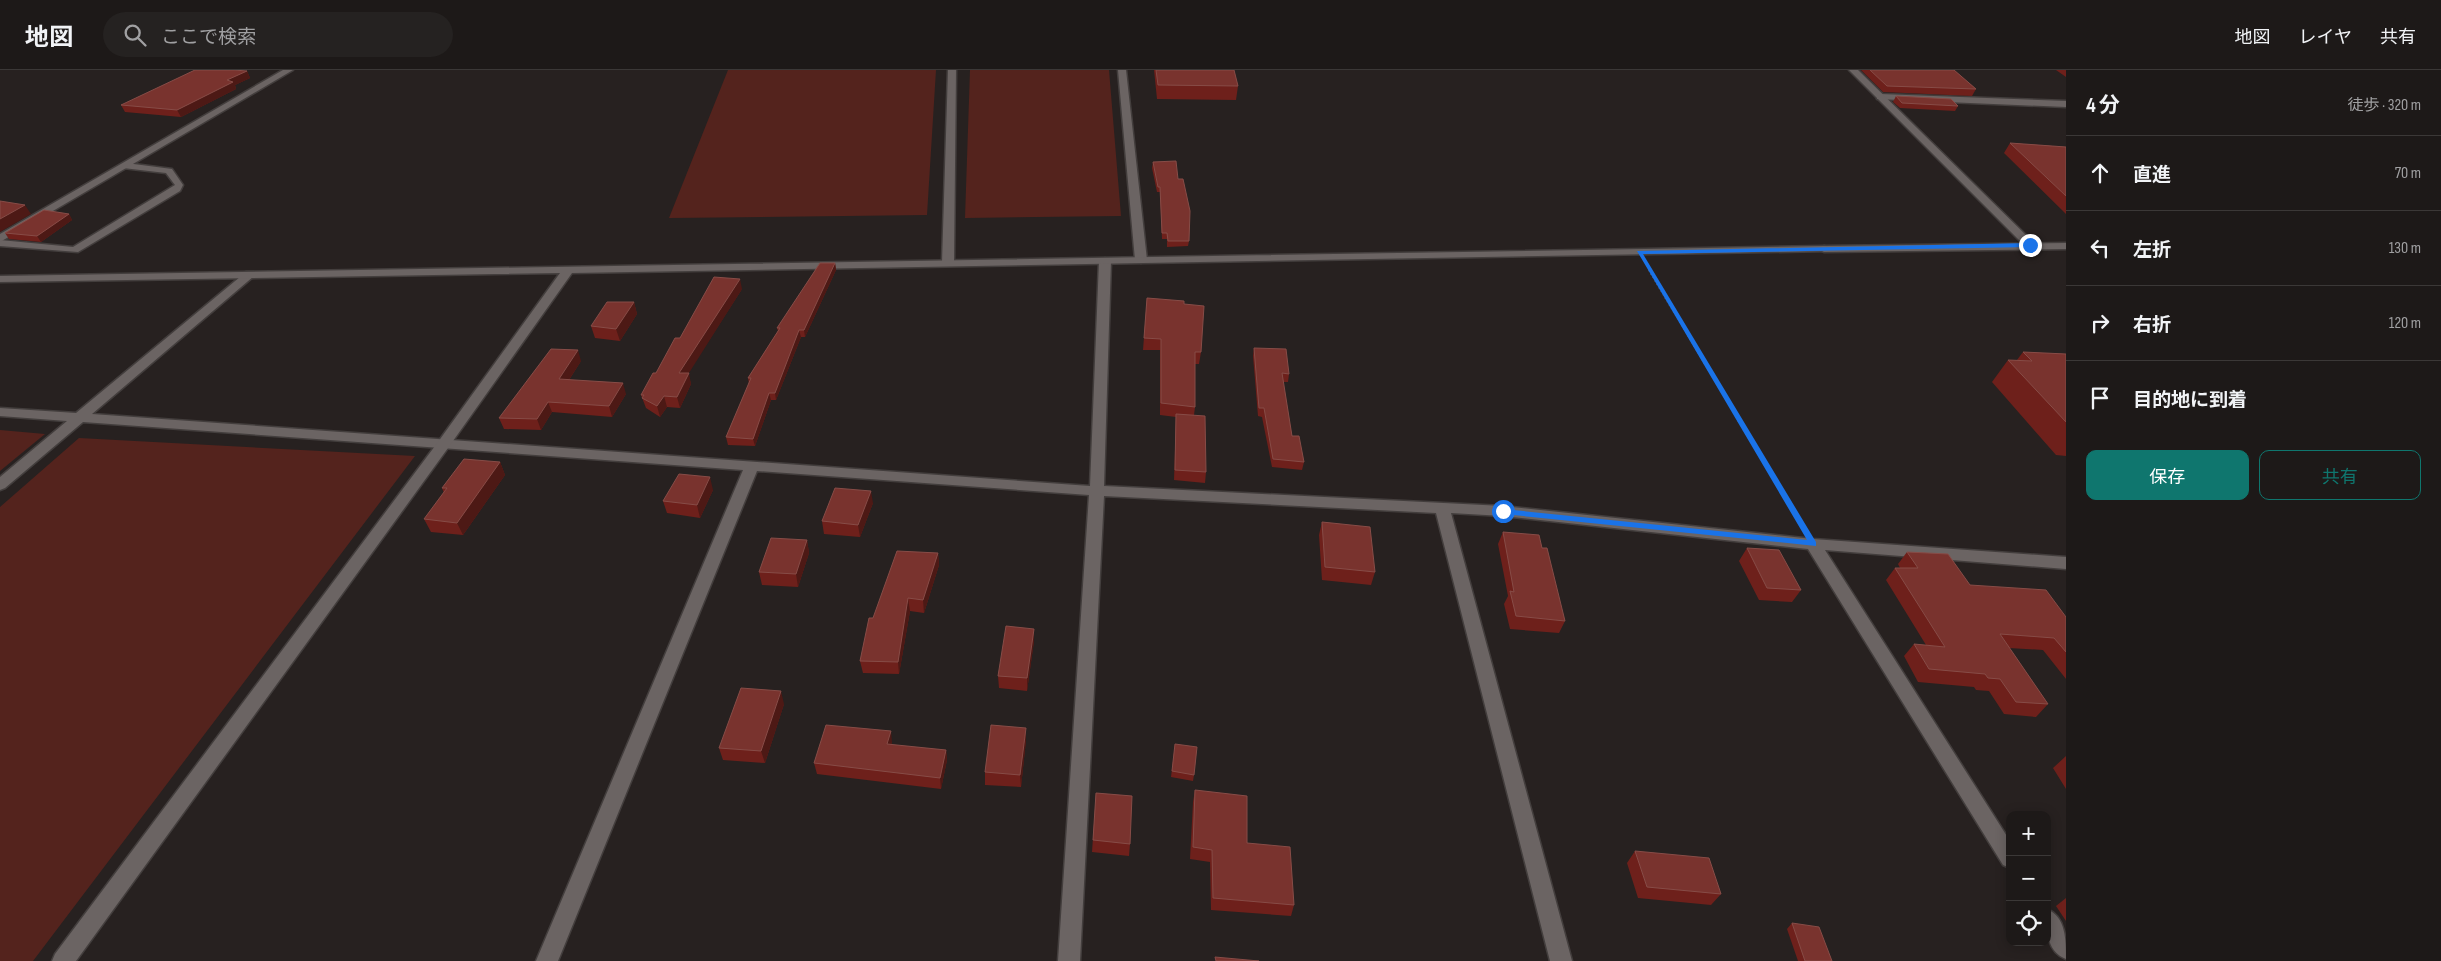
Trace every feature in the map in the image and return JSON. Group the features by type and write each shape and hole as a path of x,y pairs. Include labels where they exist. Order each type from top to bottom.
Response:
{"street":[{"path":"0,239 289,70"},
{"path":"948,263 952,70"},
{"path":"1122,70 1141,260"},
{"path":"1852,70 2030,245"},
{"path":"1880,97 2066,104"},
{"path":"0,279 2030,245 2066,246"},
{"path":"1069,961 1097,491 1105,261"},
{"path":"63,961 443,445 569,269"},
{"path":"0,485 250,274"},
{"path":"0,412 1097,491 1503,511 1813,544 2066,563"},
{"path":"547,961 752,465"},
{"path":"1442,508 1561,961"},
{"path":"1813,544 2008,856"},
{"path":"2051,925 2066,949"}],"lane":[{"path":"0,243 76,250 177,189 179,185 169,171 126,166"}],"path":[{"path":"1639,252 1813,544"}],"shaded area":[{"path":"728,70 936,70 927,215 669,218"},
{"path":"970,70 1109,70 1121,216 965,218"},
{"path":"0,430 45,434 0,471"},
{"path":"79,438 415,456 33,961 0,961 0,507"}],"building":[{"path":"195,70 247,71 227,80 233,82 177,110 121,105"},
{"path":"1156,70 1234,70 1238,86 1158,85"},
{"path":"1870,70 1954,70 1976,89 1887,86"},
{"path":"1896,96 1951,99 1958,106 1902,103"},
{"path":"2010,143 2066,147 2066,196"},
{"path":"1176,161 1178,179 1183,179 1190,211 1189,241 1168,241 1167,233 1162,233 1160,187 1158,187 1153,162"},
{"path":"0,201 25,205 0,219"},
{"path":"44,210 69,214 37,236 5,233"},
{"path":"820,263 835,263 804,330 799,330 775,393 769,393 753,439 726,437 751,378 748,378 780,328 777,328"},
{"path":"714,277 740,279 679,373 689,373 677,397 664,396 657,406 642,398 644,395 641,395 653,373 656,373 675,338 680,338"},
{"path":"1147,298 1184,301 1184,304 1204,306 1201,352 1195,352 1195,407 1161,403 1161,339 1144,338"},
{"path":"607,302 634,302 616,329 591,326"},
{"path":"1254,348 1286,349 1289,374 1282,373 1292,436 1299,436 1304,462 1273,459 1264,408 1259,408"},
{"path":"551,349 578,350 559,379 623,383 609,406 548,402 537,419 499,418"},
{"path":"2023,352 2066,354 2066,422 2008,360 2032,361"},
{"path":"1176,414 1205,416 1206,472 1175,470"},
{"path":"464,459 500,462 457,523 424,519 447,488 442,488"},
{"path":"679,474 710,477 697,505 663,501"},
{"path":"835,488 871,491 858,525 822,521"},
{"path":"1322,522 1370,527 1375,572 1325,567"},
{"path":"1503,532 1539,535 1542,548 1547,548 1565,621 1516,616 1510,591 1514,592"},
{"path":"771,538 807,540 796,574 759,572"},
{"path":"1747,548 1779,550 1801,590 1767,588"},
{"path":"897,551 938,553 923,600 908,598 898,662 860,661 869,618 873,618"},
{"path":"1907,552 1948,554 1970,585 2046,590 2066,617 2066,652 2054,638 2000,634 2048,704 2016,702 2000,679 1988,678 1985,674 1929,669 1914,644 1945,647 1895,568 1918,568"},
{"path":"1006,626 1034,629 1027,678 998,676"},
{"path":"741,688 781,691 761,751 719,748"},
{"path":"826,725 891,731 887,744 946,750 940,778 814,763"},
{"path":"991,725 1026,728 1020,775 985,772"},
{"path":"1175,744 1197,747 1194,775 1172,771"},
{"path":"1195,790 1247,796 1247,843 1290,847 1294,905 1213,898 1212,850 1193,847"},
{"path":"1096,793 1132,796 1130,844 1093,840"},
{"path":"1635,851 1709,858 1721,894 1647,887"},
{"path":"1792,923 1819,927 1832,961 1805,961"},
{"path":"1215,957 1259,961 1216,961"}],"route":[{"path":"1503,511 1813,544 1639,252 2030,245"}]}
